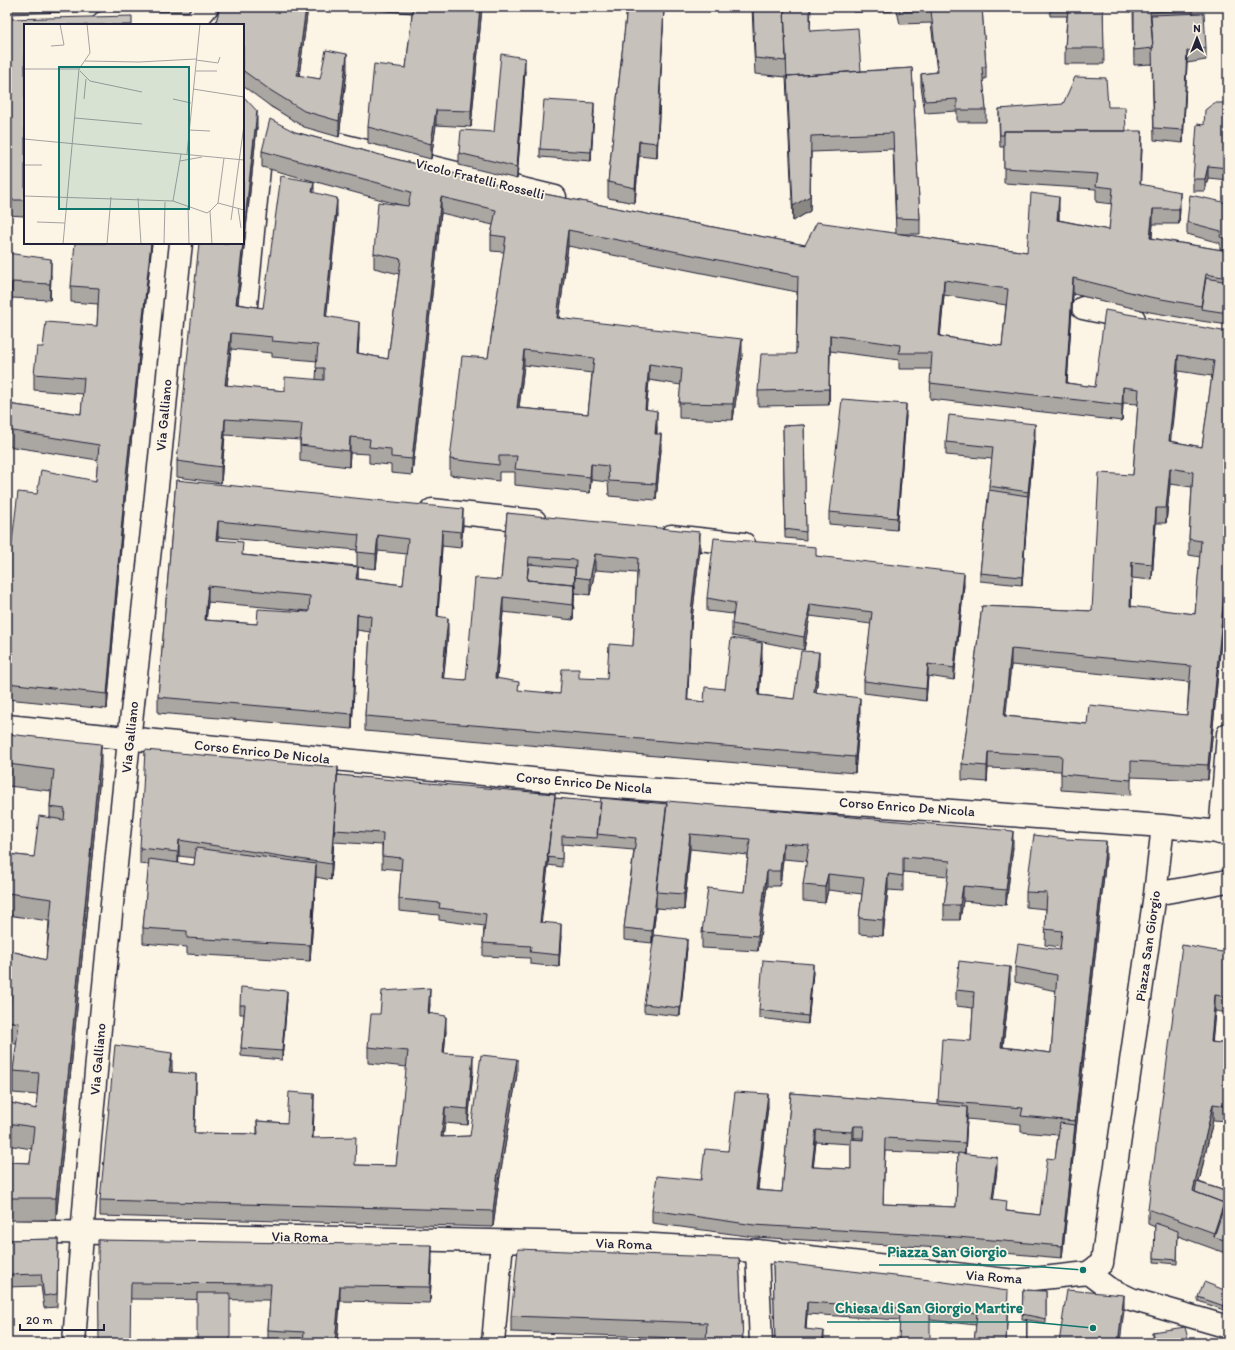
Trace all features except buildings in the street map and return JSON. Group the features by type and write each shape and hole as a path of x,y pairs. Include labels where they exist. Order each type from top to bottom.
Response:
{"street":[{"path":"84,23 198,20"},
{"name":"Vicolo Fratelli Rosselli","path":"244,97 264,116 296,134 574,202"},
{"path":"246,305 264,116"},
{"name":"Via Galliano","path":"74,1343 82,1231 118,835 165,485 181,244"},
{"path":"1083,308 1156,324"},
{"path":"415,509 557,523"},
{"path":"651,534 762,545"},
{"name":"Corso Enrico De Nicola","path":"7,726 130,740 602,786 1163,826 1224,833"},
{"path":"1224,833 1228,734"},
{"name":"Piazza San Giorgio","path":"1088,1273 1102,1263 1155,894 1163,826"},
{"path":"1155,894 1228,881"},
{"name":"Via Roma","path":"7,1231 82,1231 636,1244 757,1251 1015,1281 1088,1273"},
{"path":"493,1343 502,1242"},
{"path":"757,1251 761,1343"},
{"path":"1088,1273 1108,1288 1131,1299 1228,1326"},
{"path":"1015,1281 1015,1343"}],"place":[{"name":"Piazza San Giorgio","path":"1083,1270"},
{"name":"Chiesa di San Giorgio Martire","path":"1093,1328"}]}
